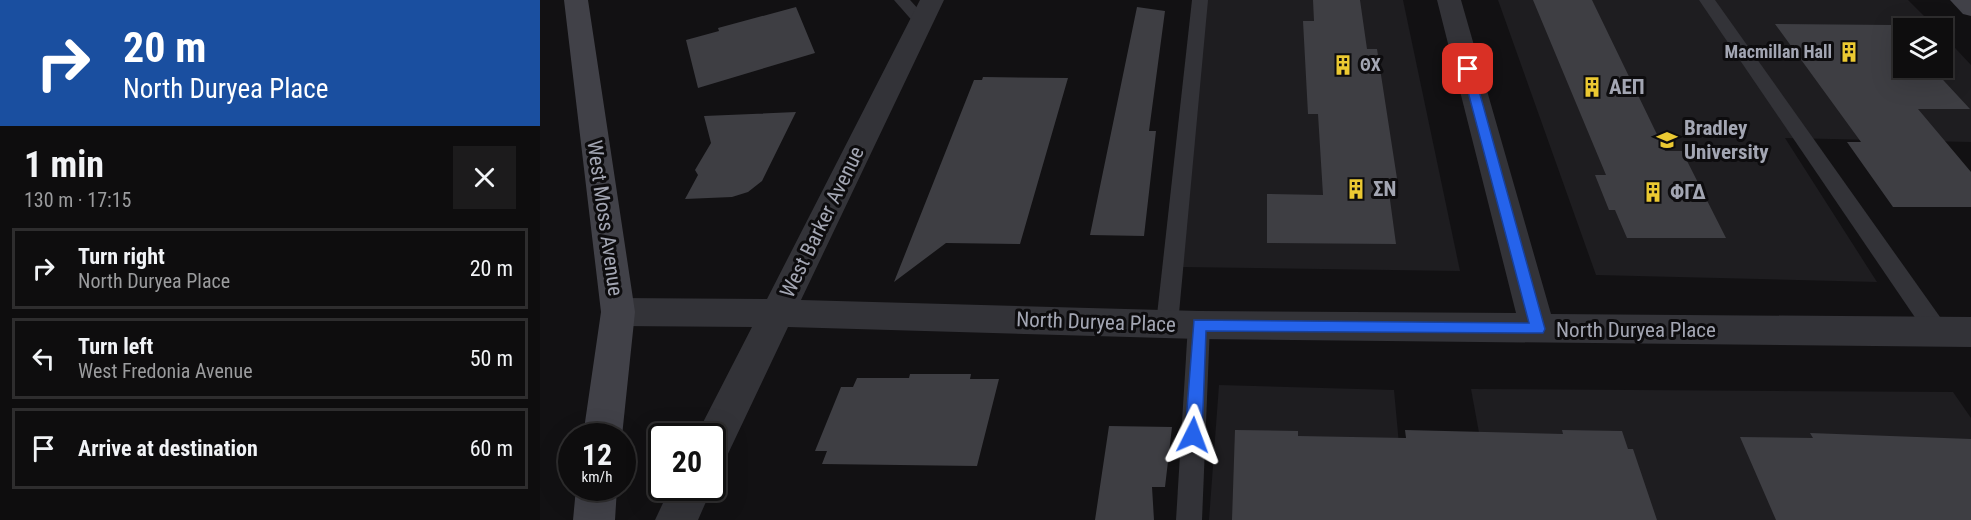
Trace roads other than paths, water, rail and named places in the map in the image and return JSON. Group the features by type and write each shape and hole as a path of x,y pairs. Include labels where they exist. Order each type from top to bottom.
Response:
{"street":[{"name":"West Moss Avenue","path":"576,0 618,312 605,423"},
{"path":"1449,0 1538,329"},
{"path":"1962,0 1971,9"},
{"name":"West Barker Avenue","path":"723,423 777,313 919,7"},
{"name":"North Duryea Place","path":"618,312 777,313 1183,324 1954,331"},
{"path":"594,520 596,501"},
{"path":"676,520 686,501"}],"lane":[{"path":"1189,520 1183,324 1200,0"},
{"path":"1707,0 1954,331"}],"place":[{"name":"Macmillan Hall","path":"1849,52"},
{"name":"ΘΧ","path":"1343,65"},
{"name":"ΑΕΠ","path":"1592,87"},
{"name":"Bradley University","path":"1667,140"},
{"name":"ΣΝ","path":"1356,189"},
{"name":"ΦΓΔ","path":"1653,192"}]}
